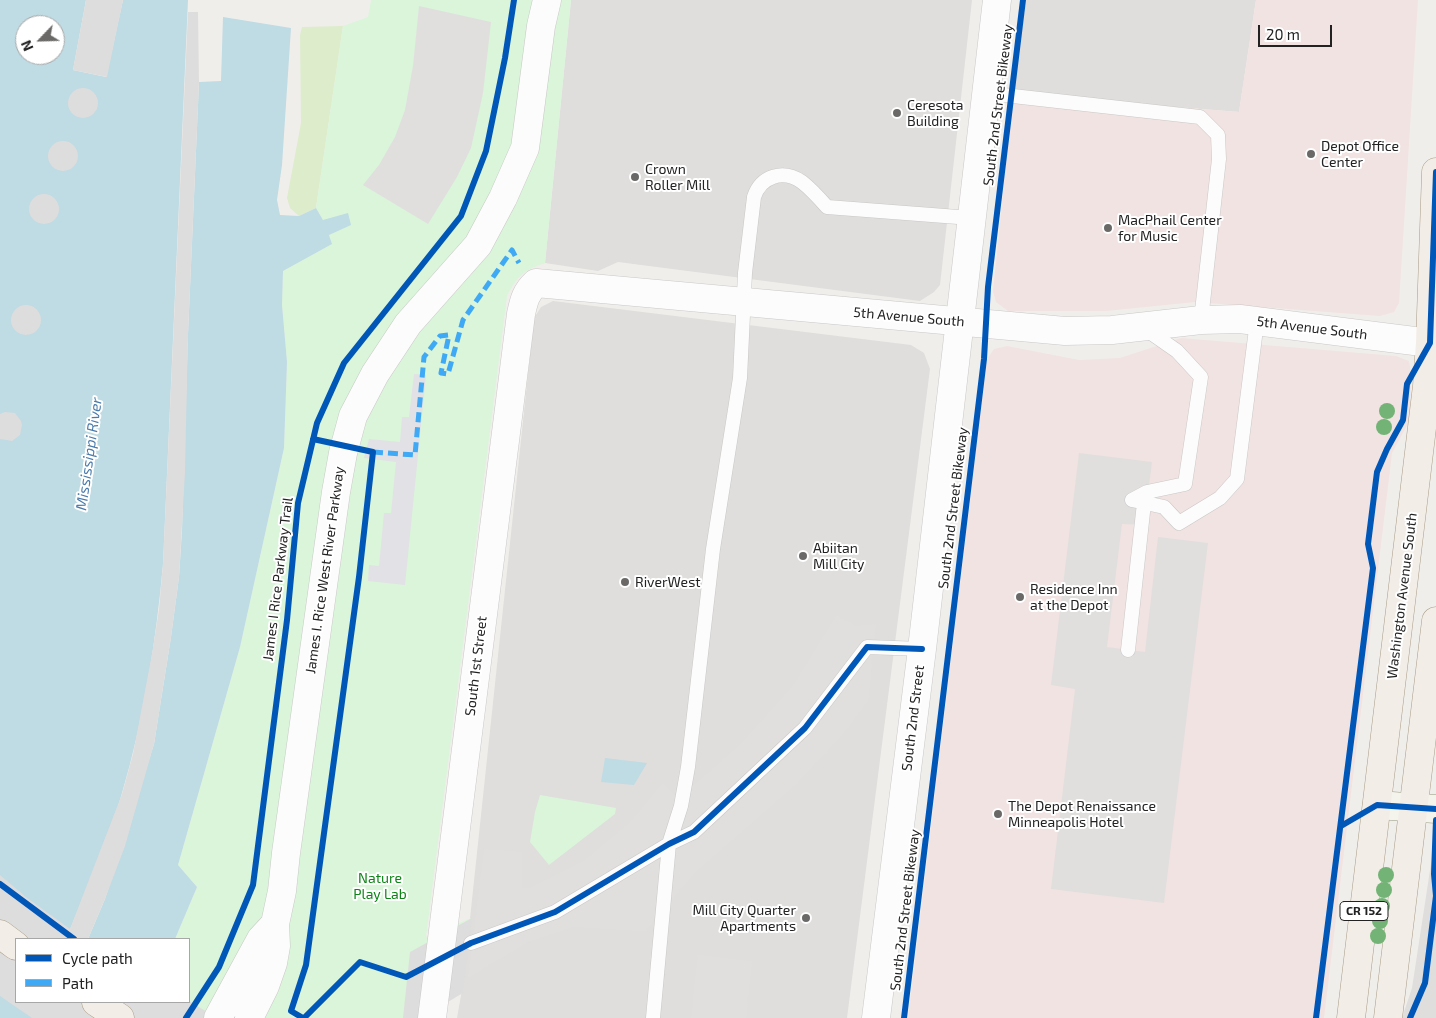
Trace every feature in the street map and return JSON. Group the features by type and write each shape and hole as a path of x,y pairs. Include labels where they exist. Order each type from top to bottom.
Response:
{"main road":[{"name":"Washington Avenue South","path":"1351,1018 1433,344 1436,172"},
{"name":"CR 152","path":"1388,1018 1425,808 1436,621"},
{"path":"1376,805 1425,808"},
{"path":"0,934 15,945"},
{"path":"98,1003 120,1018"}],"street":[{"name":"James I. Rice West River Parkway","path":"249,1018 274,964 276,946 275,924 282,891 336,492 343,452 353,416 375,374 408,324 478,245 503,198 525,148 547,0"},
{"name":"South 2nd Street","path":"876,1018 922,649 954,359 997,0"},
{"name":"5th Avenue South","path":"521,314 528,289 536,283 1065,331 1112,330 1201,320 1240,319 1433,344"},
{"name":"South 1st Street","path":"434,1009 521,314"},
{"name":"James I. Rice West River Parkway","path":"218,1018 261,939 275,924"}],"lane":[{"path":"986,93 1200,117 1218,135 1219,159 1201,320"},
{"path":"653,1018 669,844 681,806 688,767 713,549 740,378 745,268 754,197 757,188 764,181 774,176 794,178 803,183 827,208 971,218"},
{"path":"1142,327 1177,351 1200,376 1185,484 1147,492 1132,500 1164,507 1179,523 1220,498 1237,479 1257,321"},
{"path":"1128,650 1144,503"},
{"path":"471,943 555,912 669,844 694,832 805,728 867,647 922,649"}],"shaded area":[{"path":"571,0 972,0 940,285 934,292 920,301 618,262 598,271 545,263"},
{"path":"1026,0 1256,0 1239,112 1013,94"},
{"path":"1256,0 1418,0 1399,303 1394,312 1380,316 1195,302 1106,311 1008,311 996,302 993,291 1013,94 1239,112"},
{"path":"419,6 491,22 483,93 471,148 457,177 428,224 363,185 379,165 395,137 405,110 413,66"},
{"path":"553,301 911,345 924,353 930,369 847,1018 457,1018 463,984 534,318 541,307"},
{"path":"1181,338 1396,356 1409,361 1411,374 1410,420 1392,453 1324,1018 908,1018 987,359 994,349 1007,346 1079,360 1120,358"},
{"path":"414,374 426,375 405,585 368,581 369,565 379,566 384,513 391,513 396,462 364,458 369,439 400,442 402,417 409,417"},
{"path":"1079,453 1152,462 1144,525 1122,524 1107,647 1145,652 1158,537 1208,543 1164,903 1051,889 1075,689 1051,685"},
{"path":"836,615 856,626 876,624 868,702 842,736 796,785 694,874 646,931 572,927 530,941 468,978 484,849 522,852 522,887 528,889 583,861 631,821 662,783 678,799 740,744 793,685"},
{"path":"1436,843 1436,1018 1402,1018 1412,988 1434,844"},
{"path":"698,955 752,961 746,1018 691,1018"}],"green space":[{"name":"Nature Play Lab","path":"371,0 571,0 545,263 526,271 514,283 507,296 426,937 471,918 416,1018 142,1018 190,1003 190,938 175,938 197,887 178,865 240,647 284,448 287,362 282,305 283,271 332,244 323,220 316,208 343,26 368,17"},
{"path":"343,26 316,208 299,216 290,208 287,198 301,123 300,35 302,27"},
{"path":"540,795 616,808 615,814 549,865 530,842"}],"water":[{"name":"Mississippi River","path":"0,0 86,0 73,70 106,77 123,0 188,0 163,564 148,680 137,737 116,812 96,867 66,938 15,938 15,1003 34,1018 0,1018"},
{"path":"223,17 291,28 282,165 277,200 280,215 299,216 316,208 323,220 348,213 351,225 329,235 332,244 283,271 282,305 287,362 284,448 240,647 178,865 197,887 175,938 88,938 105,899 154,744 171,637 179,577 182,531 199,82 221,81"},
{"path":"605,758 647,763 634,785 601,782"}],"pier":[{"path":"86,0 123,0 107,77 73,70"},
{"path":"188,12 198,12 199,82 188,334 185,472 179,577 154,744 125,846 88,938 15,938 15,1003 190,1002 217,1018 32,1018 0,996 0,875 26,897 70,929 122,794 133,754 152,654 163,564"},
{"path":"83,88 89,89 97,97 97,109 89,117 83,118 77,117 69,109 68,103 69,97 77,89"},
{"path":"63,141 74,145 78,156 74,167 63,171 52,167 48,156 52,145"},
{"path":"44,194 50,195 58,203 58,215 50,223 44,224 38,223 30,215 29,209 30,203 38,195"},
{"path":"26,305 36,310 41,320 36,330 26,335 16,330 11,320 16,310"},
{"path":"5,412 15,413 22,425 20,435 12,441 0,439 0,414"},
{"path":"472,918 463,993 421,1018 403,1018 410,952"}],"marked path":[{"path":"373,452 415,455 424,357 440,336 449,335 441,373 448,374 463,320 512,250 519,263"}],"cycle path":[{"name":"James I Rice Parkway Trail","path":"186,1018 219,967 253,885 287,620 298,503 317,423 344,363 461,216 486,151 505,58 514,0"},
{"name":"South 2nd Street Bikeway","path":"904,1018 984,359 988,287 1023,0"},
{"path":"1316,1018 1373,568 1368,544 1377,472 1403,420 1407,384 1430,343 1436,172"},
{"path":"303,1018 291,1011 306,965 359,577 373,452 313,439"},
{"path":"304,1018 360,962 406,977 471,943 555,912 669,844 694,832 805,728 867,647 922,649"},
{"path":"1341,826 1377,805 1436,809"},
{"path":"1410,1018 1425,983 1436,896 1434,874 1436,820"},
{"path":"0,884 73,938"}],"place":[{"name":"Ceresota Building","path":"897,113"},
{"name":"Depot Office Center","path":"1311,154"},
{"name":"Crown Roller Mill","path":"635,177"},
{"name":"MacPhail Center for Music","path":"1108,228"},
{"name":"Abiitan Mill City","path":"803,556"},
{"name":"RiverWest","path":"625,582"},
{"name":"Residence Inn at the Depot","path":"1020,597"},
{"name":"The Depot Renaissance Minneapolis Hotel","path":"998,814"},
{"name":"Mill City Quarter Apartments","path":"806,918"}]}
